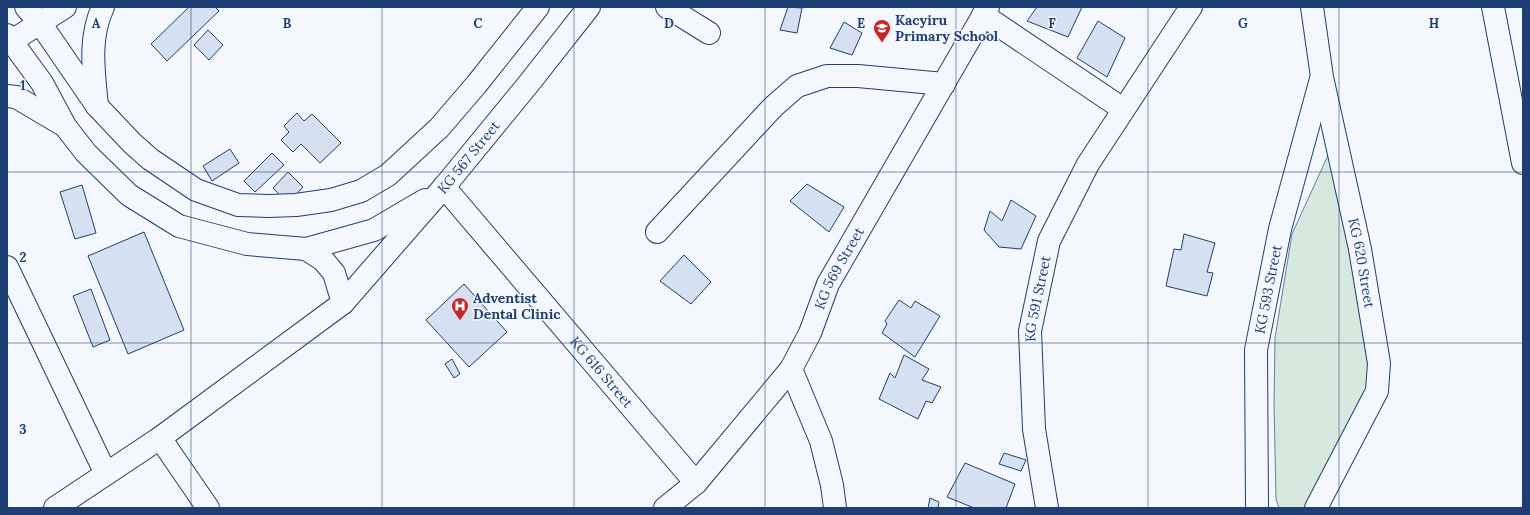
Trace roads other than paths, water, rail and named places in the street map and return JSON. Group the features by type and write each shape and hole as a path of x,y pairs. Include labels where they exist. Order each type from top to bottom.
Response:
{"street":[{"path":"26,7 40,23 97,106 132,143 150,158 196,190 238,205 269,206 296,205 331,200 361,191 388,176 439,128 476,85 538,7"},
{"path":"65,7 9,40 42,83 65,126 86,154 129,195 179,226 247,244 306,249 374,230 422,202 444,187"},
{"path":"97,106 92,57 94,34 102,7"},
{"name":"KG 567 Street","path":"160,438 343,303 444,187 589,7"},
{"path":"667,7 709,33"},
{"path":"985,11 1123,109 1191,7"},
{"name":"KG 620 Street","path":"1312,7 1322,76 1360,249 1378,363 1377,391 1316,508"},
{"path":"1493,7 1523,163"},
{"name":"KG 569 Street","path":"665,508 696,484 791,369 810,332 828,284 985,11"},
{"path":"657,232 773,107 797,86 827,76 858,76 944,84"},
{"name":"KG 593 Street","path":"1257,508 1256,350 1280,229 1322,76"},
{"path":"7,96 16,97 65,126"},
{"name":"KG 591 Street","path":"1047,508 1034,430 1030,331 1049,241 1088,164 1123,109"},
{"name":"KG 616 Street","path":"444,187 696,484"},
{"path":"306,249 323,260 334,273 343,303"},
{"path":"7,267 106,474"},
{"path":"791,369 821,441 832,485 835,508"},
{"path":"56,508 160,438 208,508"}],"place":[{"name":"Kacyiru Primary School","path":"882,43"},
{"name":"Adventist Dental Clinic","path":"460,321"}]}
